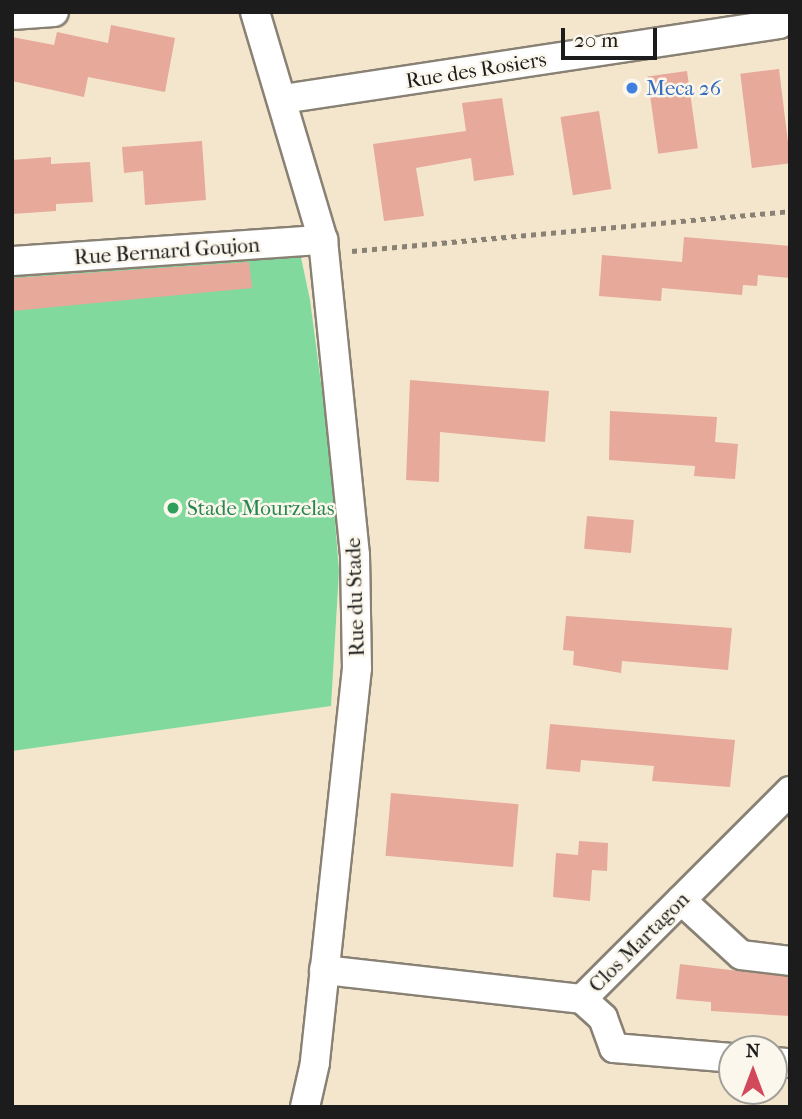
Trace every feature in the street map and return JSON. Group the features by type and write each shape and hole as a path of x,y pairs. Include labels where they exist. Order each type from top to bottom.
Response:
{"street":[{"path":"12,15 54,12"},
{"name":"Rue du Stade","path":"255,12 283,99 323,247 355,555 357,668 324,970 305,1107"},
{"name":"Rue des Rosiers","path":"283,99 779,24 787,12"},
{"name":"Rue Bernard Goujon","path":"12,261 323,247"},
{"name":"Clos Martagon","path":"324,970 582,999 790,791"},
{"path":"681,900 741,955 790,961"},
{"path":"582,999 603,1018 614,1048 718,1057"}],"path":[{"path":"323,247 790,211"}],"green space":[{"name":"Stade Mourzelas","path":"295,229 310,300 329,444 339,571 331,706 12,751 12,258"}],"building":[{"path":"111,25 175,38 165,92 88,77 84,97 12,81 12,37 54,45 57,32 108,43"},
{"path":"779,69 790,163 752,168 740,74"},
{"path":"687,71 698,148 658,154 647,77"},
{"path":"502,98 514,175 474,181 471,158 416,168 424,216 384,221 373,144 466,131 462,103"},
{"path":"599,111 611,189 573,195 560,117"},
{"path":"202,141 206,200 145,205 143,171 124,173 122,147"},
{"path":"51,157 51,164 90,162 93,202 56,204 56,211 12,214 12,160"},
{"path":"684,237 790,246 790,278 758,275 757,286 743,285 742,295 662,288 661,301 599,296 602,255 682,262"},
{"path":"249,262 252,288 12,311 12,278"},
{"path":"410,380 549,391 545,442 440,432 439,482 406,480"},
{"path":"610,411 717,417 715,442 738,444 735,479 694,476 695,466 609,460"},
{"path":"587,516 634,520 631,553 584,549"},
{"path":"566,616 732,628 728,670 622,661 621,673 573,665 574,651 563,650"},
{"path":"550,724 735,740 730,787 652,781 654,766 581,760 580,772 546,769"},
{"path":"391,793 519,804 513,867 386,856"},
{"path":"579,841 608,843 607,871 592,870 590,901 553,897 556,853 578,855"},
{"path":"680,964 790,977 790,1016 711,1011 711,1002 676,999"}],"place":[{"name":"Meca 26","path":"632,88"},
{"name":"Stade Mourzelas","path":"173,508"}]}
